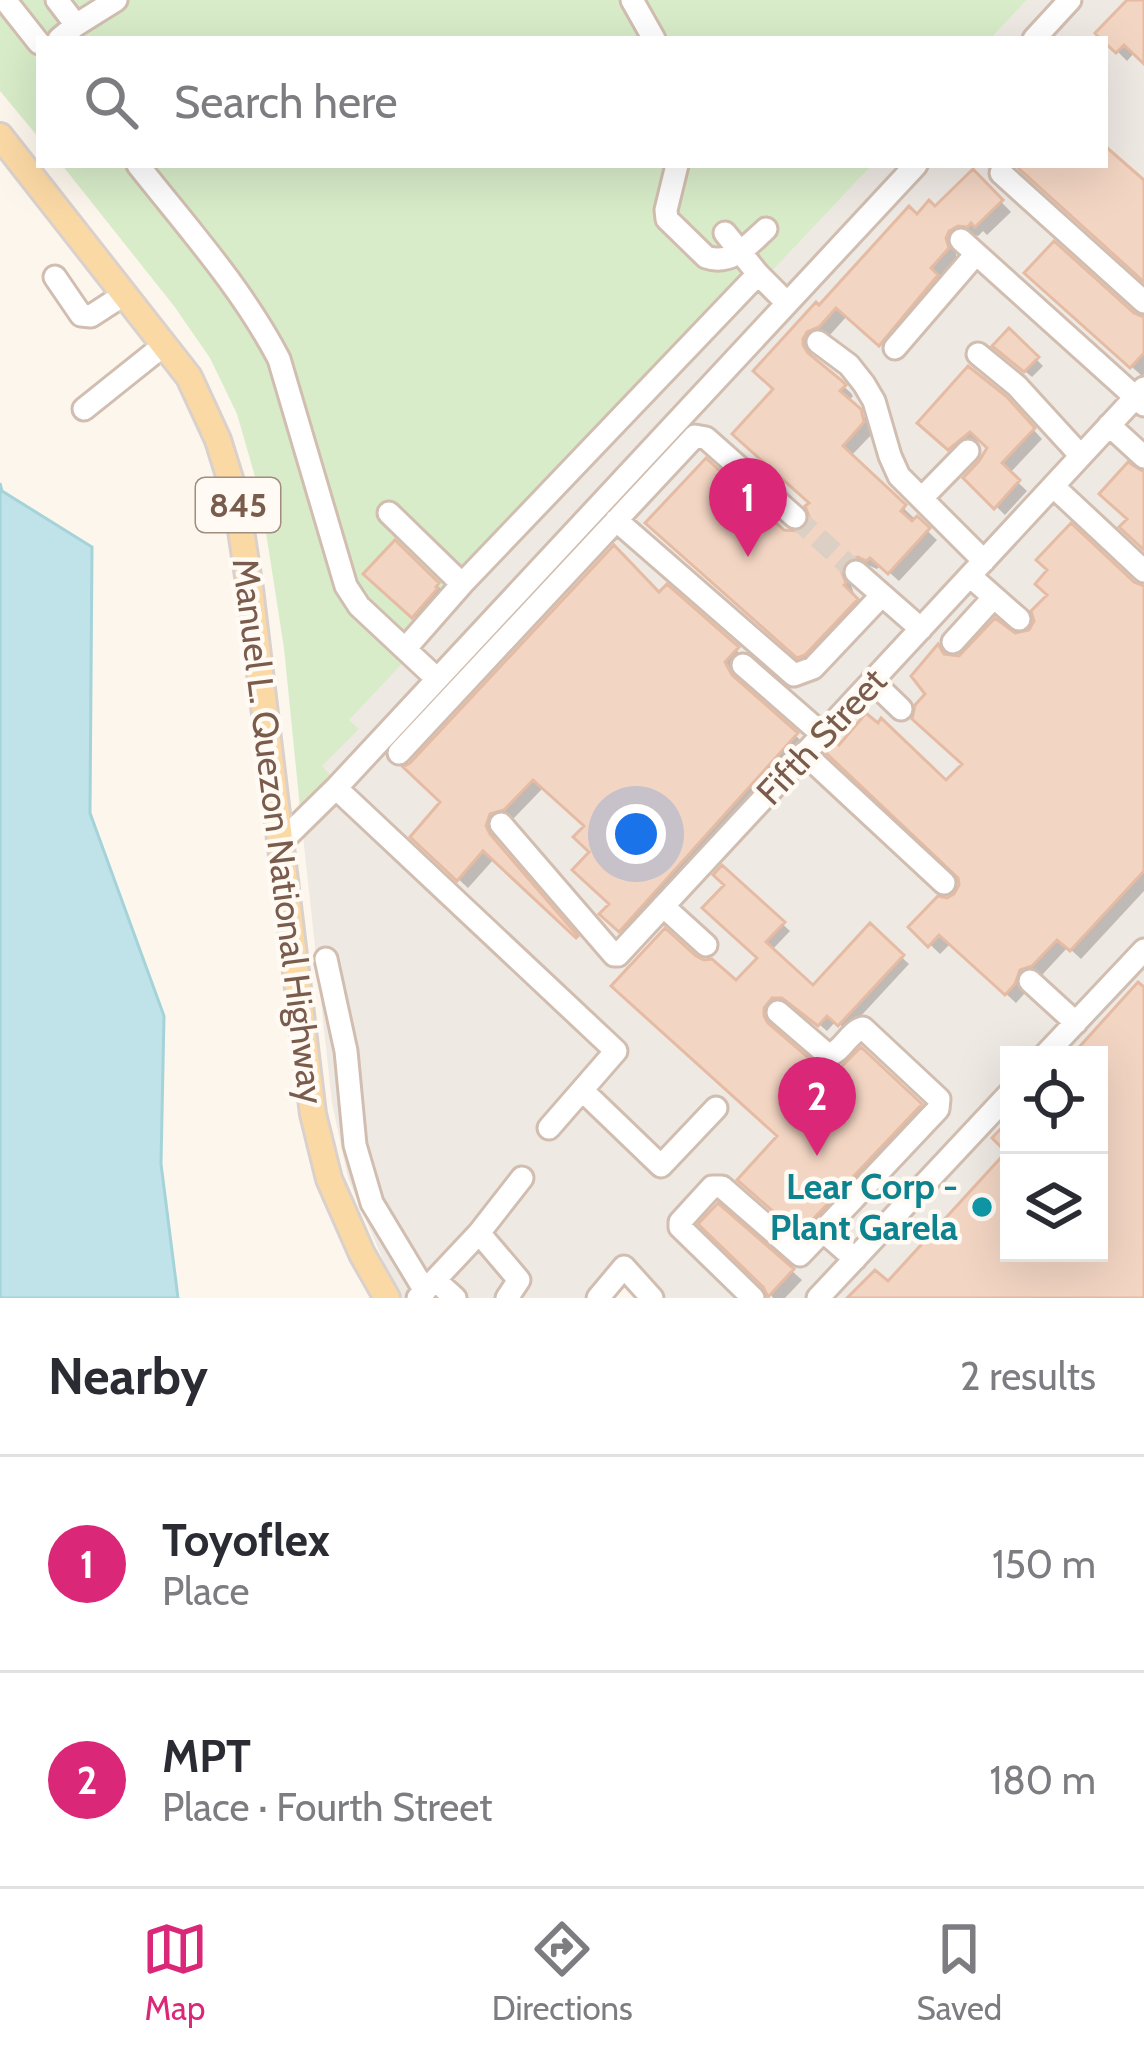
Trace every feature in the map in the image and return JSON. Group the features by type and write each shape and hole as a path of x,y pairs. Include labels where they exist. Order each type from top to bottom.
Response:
{"main road":[{"name":"Manuel L. Quezon National Highway","path":"0,136 189,377 218,440 236,498 250,589 313,1114 329,1179 387,1298"}],"street":[{"path":"5,0 36,39"},
{"path":"57,0 68,32 116,0"},
{"path":"632,0 652,36"},
{"path":"1037,36 1070,0"},
{"path":"140,168 261,324 279,359 346,586 359,606 436,678"},
{"path":"676,168 666,210 672,226 706,257 721,260 740,253 766,229"},
{"path":"280,842 336,788 913,168"},
{"path":"1000,173 1144,302"},
{"path":"725,233 788,303"},
{"path":"895,348 969,247 1141,397"},
{"path":"404,650 758,274"},
{"path":"55,277 85,317 125,294"},
{"path":"818,342 849,365 874,400 899,476 977,568 994,597 1019,620"},
{"path":"84,409 164,345"},
{"path":"978,353 1017,386 1081,456"},
{"name":"Fifth Street","path":"501,824 618,955 1109,425 1141,397"},
{"path":"1109,425 1144,457"},
{"path":"399,754 692,439 706,438 795,517"},
{"path":"922,498 968,451"},
{"path":"1053,486 1144,571"},
{"path":"389,513 463,584"},
{"path":"616,520 794,675 813,668 882,595"},
{"path":"856,572 882,595 929,654"},
{"path":"953,642 994,597"},
{"path":"743,665 822,734"},
{"path":"872,681 901,709"},
{"path":"805,753 944,883"},
{"path":"336,788 610,1042 616,1054 549,1127"},
{"path":"662,906 706,945"},
{"path":"1054,1046 1144,950"},
{"path":"326,959 346,1051 355,1145 372,1203 426,1290 455,1298"},
{"path":"1030,981 1076,1023"},
{"path":"753,1298 680,1227 712,1187 722,1187 800,1255 939,1107 939,1100 863,1028 828,1055 778,1012"},
{"path":"582,1090 661,1166 716,1108"},
{"path":"818,1298 1000,1103"},
{"path":"939,1107 971,1134"},
{"path":"426,1290 522,1178"},
{"path":"823,1231 855,1259"},
{"path":"479,1233 518,1276 507,1298"},
{"path":"598,1298 624,1268 652,1298"}],"shaded area":[{"path":"1027,0 1144,0 1144,1298 660,1298 626,1264 589,1298 402,1298 348,1178 332,1103 300,808 330,776 321,766 358,729 348,720 869,168 1108,168 1108,36 993,36"}],"green space":[{"path":"0,0 1027,0 993,36 36,36 36,134 0,91"},
{"path":"64,168 869,168 349,720 359,729 322,766 331,776 300,808 284,648 260,494 237,414 210,358"}],"water":[{"path":"0,483 2,491 92,547 90,813 164,1016 161,1164 178,1298 0,1298"}],"building":[{"path":"1127,0 1144,0 1144,64 1124,45 1116,53 1108,46 1108,36 1095,33"},
{"path":"1108,149 1144,180 1144,282 1018,168 1108,168"},
{"path":"973,169 1003,200 975,227 971,223 949,231 949,248 931,268 938,275 879,346 836,308 803,339 808,353 846,385 840,391 861,409 864,422 843,446 906,505 901,511 912,521 917,516 930,528 888,574 870,558 846,561 841,570 844,585 858,599 797,658 645,523 706,458 784,530 805,528 809,503 732,434 773,389 753,371 909,206 917,214 929,200 935,206"},
{"path":"1054,241 1144,317 1144,353 1130,368 1024,273"},
{"path":"1009,328 1039,357 1024,372 992,346"},
{"path":"968,366 1007,397 1035,428 1002,463 1020,480 994,509 963,478 987,448 970,432 948,450 917,423"},
{"path":"1128,462 1144,472 1144,550 1119,527 1127,519 1099,494"},
{"path":"1071,523 1144,586 1144,871 1070,951 1057,940 1032,966 1020,970 1005,995 939,935 928,947 908,927 938,896 954,894 958,878 826,753 866,713 878,723 881,718 946,780 962,764 912,719 915,705 925,694 911,676 938,644 944,654 959,656 995,618 1015,633 1029,630 1034,621 1031,611 1047,595 1035,584 1047,570 1036,560"},
{"path":"395,540 439,583 412,618 363,574"},
{"path":"614,545 659,592 667,584 739,647 725,662 732,675 798,733 619,932 599,914 609,904 572,870 589,852 573,837 584,826 533,780 504,810 490,814 486,826 490,834 576,938 483,851 457,881 410,837 440,802 403,767"},
{"path":"722,865 785,922 766,942 813,985 870,923 904,955 838,1026 827,1016 818,1026 782,998 772,998 764,1008 768,1023 819,1067 836,1072 861,1047 922,1104 799,1234 737,1180 777,1136 611,986 665,928 696,956 712,959 736,980 757,958 702,908 724,885 713,875"},
{"path":"1138,982 1144,987 1144,1298 847,1298 875,1270 888,1281 1000,1159 1000,1262 1108,1262 1108,1046 1080,1046"},
{"path":"718,1203 794,1269 768,1297 698,1224"}],"tunnel":[{"path":"795,517 856,572"}],"place":[{"name":"Toyoflex","path":"748,557"},
{"name":"MPT","path":"817,1156"},
{"name":"Lear Corp - Plant Garela","path":"982,1207"}]}
